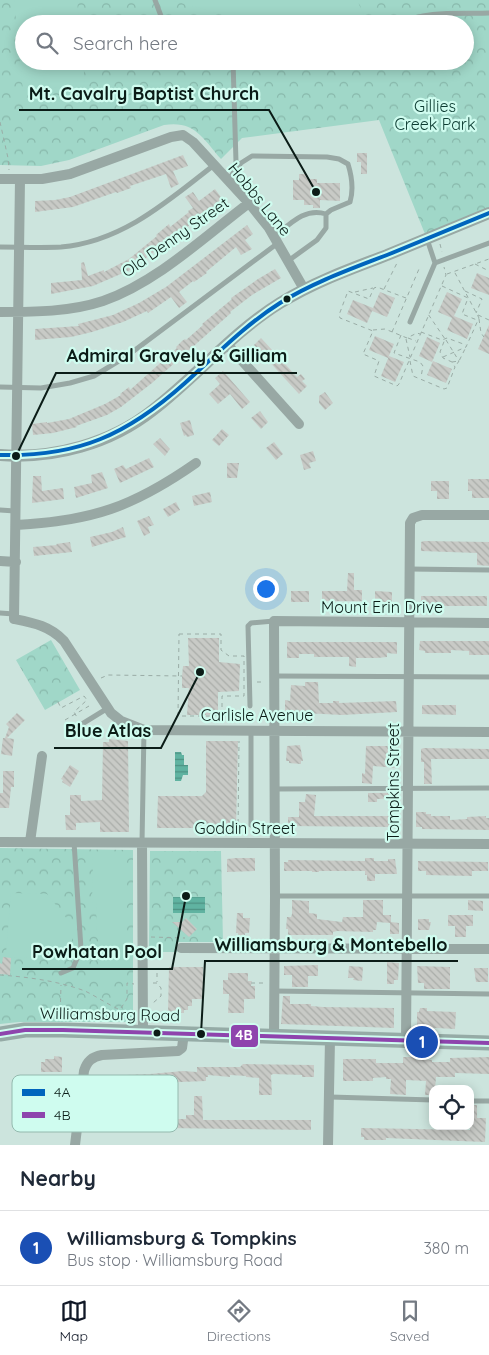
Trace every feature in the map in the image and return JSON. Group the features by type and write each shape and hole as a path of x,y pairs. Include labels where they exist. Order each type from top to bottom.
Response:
{"main road":[{"name":"Williamsburg Road","path":"0,1034 25,1030 143,1031 330,1039 489,1043"}],"street":[{"name":"Hobbs Lane","path":"20,179 42,179 70,174 171,137 183,135 193,142 214,165 230,178 276,240 304,289"},
{"path":"0,179 20,179 14,617"},
{"name":"Old Denny Street","path":"0,312 64,310 102,301 119,294 154,275 249,203"},
{"path":"0,455 47,454 77,448 120,431 153,410 266,312 304,289 322,280 433,242 489,213"},
{"path":"227,344 299,424"},
{"path":"16,525 71,520 118,507 150,493 196,463"},
{"name":"Tompkins Street","path":"406,1041 408,569 410,523 413,518 422,515 489,515"},
{"path":"0,561 16,562"},
{"name":"Carlisle Avenue","path":"14,617 55,632 64,641 108,708 121,721 144,730 489,732"},
{"path":"274,621 275,896 271,987 274,1037"},
{"name":"Mount Erin Drive","path":"274,621 489,623"},
{"path":"30,842 42,756"},
{"name":"Goddin Street","path":"0,842 489,844"},
{"path":"142,843 143,1031"},
{"path":"181,948 489,949"},
{"path":"83,1075 84,1070 92,1058 178,1051 182,1048 184,1033"},
{"path":"328,1145 330,1039"},
{"path":"75,1145 77,1132"}],"lane":[{"path":"155,0 161,15"},
{"path":"430,15 489,13"},
{"path":"230,178 236,162 232,70"},
{"path":"230,178 242,163 252,156 328,157 339,159 348,164 352,177 353,193 350,202 326,214"},
{"path":"0,247 62,246 103,238 134,224 156,210 214,165"},
{"path":"0,387 41,388 70,383 94,376 127,356 276,240 294,221 310,212 326,214"},
{"path":"288,261 317,240 326,228 326,214"},
{"path":"410,322 435,264 433,242"},
{"path":"435,264 489,243"},
{"path":"0,510 16,511"},
{"path":"408,569 489,570"},
{"path":"0,613 14,617"},
{"path":"250,706 248,626 251,623 274,621"},
{"path":"274,676 489,677"},
{"path":"69,732 108,708"},
{"path":"142,843 144,730"},
{"path":"251,730 251,825"},
{"path":"275,789 489,788"},
{"path":"61,972 73,968 81,949 74,842"},
{"path":"275,896 489,896"},
{"path":"271,987 406,994 489,994"},
{"path":"330,1098 429,1100"},
{"path":"474,1101 489,1101"}],"path":[{"path":"0,122 9,167"},
{"path":"433,242 443,256"},
{"path":"384,289 399,259"},
{"path":"373,331 363,354 379,361 374,376 398,385 446,275 489,259"},
{"path":"474,264 489,271"},
{"path":"443,266 446,275"},
{"path":"392,332 419,269"},
{"path":"454,271 476,314 480,333 484,337"},
{"path":"441,286 468,298"},
{"path":"354,293 377,287 406,298"},
{"path":"374,288 369,299 348,291 339,317 373,331 385,329 417,342"},
{"path":"464,291 482,298 476,314"},
{"path":"468,298 462,314 478,320"},
{"path":"428,314 460,361"},
{"path":"476,314 489,320"},
{"path":"407,337 413,376 444,389 447,388 478,320"},
{"path":"407,337 420,333 442,340 447,338 467,346"},
{"path":"401,335 394,353 420,362 423,366 420,379"},
{"path":"445,339 440,352 442,357 452,362 455,367"},
{"path":"442,357 467,346"},
{"path":"452,362 460,361"},
{"path":"179,634 221,634 221,650 229,656 244,656 244,696 222,696 222,714 210,717 178,716 178,676 179,634"},
{"path":"96,680 108,676 182,676"},
{"path":"254,682 265,682"},
{"path":"58,702 61,708 84,696 87,700"},
{"path":"75,715 74,712 87,700 92,699"},
{"path":"65,720 89,706"},
{"path":"238,831 239,737"},
{"path":"148,937 186,938"},
{"path":"152,969 157,969 156,983"},
{"path":"0,975 61,984 85,992 132,1014"},
{"path":"120,1009 127,1000 127,983 136,984"},
{"path":"153,983 162,988 162,996 153,1004"},
{"path":"251,983 271,987"},
{"path":"60,1016 61,984"}],"green space":[{"name":"Gillies Creek Park","path":"0,0 489,0 489,213 427,239 379,120 242,138 221,159 197,132 183,125 164,125 69,160 41,166 0,165"},
{"path":"14,0 77,0 78,15 15,15"},
{"path":"171,0 357,0 364,15 224,15"},
{"path":"21,70 84,70 85,85 23,91"},
{"path":"51,640 80,690 45,710 16,660"},
{"path":"0,848 133,850 133,1022 19,1022 0,1024"},
{"path":"150,851 221,851 223,942 177,942 177,952 149,952"},
{"path":"93,857 127,857 127,977 101,977 101,934 97,934 96,903 92,903"},
{"path":"11,893 47,894 72,925 72,958 10,957 6,953"}],"shaded area":[{"path":"175,752 181,752 184,755 184,765 188,765 188,775 183,775 181,781 175,781"},
{"path":"173,897 205,897 205,913 173,913"}],"building":[{"path":"357,153 367,153 367,174 361,174 361,162 357,162"},
{"path":"183,155 188,166 173,171 179,184 171,188 166,174 130,186 131,188 117,193 73,207 35,212 35,201 70,197"},
{"path":"299,174 307,174 308,179 317,179 317,183 340,183 340,201 320,200 320,208 313,208 313,205 304,205 304,200 293,200 293,180 299,180"},
{"path":"215,189 223,200 130,270 93,286 51,294 51,283 82,280 81,263 84,262 88,276 104,270 104,272 129,259 169,224 170,227 193,208 185,197 193,192 199,201"},
{"path":"247,225 253,234 245,240 252,249 241,255 236,247 207,273 179,292 187,302 179,308 171,297 148,313 147,311 123,322 92,332 71,337 35,340 35,329 79,326 78,324 113,315 139,303 166,287"},
{"path":"275,269 281,278 252,295 230,312 152,383 121,407 77,427 53,433 33,435 32,424 69,419 105,404 121,395 129,387 130,390 231,298"},
{"path":"477,273 489,278 489,295 471,288"},
{"path":"380,292 395,298 387,317 372,311 367,323 347,314 353,300 373,308"},
{"path":"447,292 462,299 454,316 473,324 467,339 447,330 452,318 438,312"},
{"path":"489,325 489,354 478,349"},
{"path":"375,336 394,344 388,358 369,350"},
{"path":"427,337 440,343 432,362 419,356"},
{"path":"261,338 297,377 301,374 305,379 302,381 307,386 299,394 254,345"},
{"path":"389,356 404,362 395,382 381,376"},
{"path":"433,361 452,369 446,383 427,375"},
{"path":"223,371 250,402 242,409 230,394 218,404 209,394 220,384 215,378"},
{"path":"325,392 333,403 325,410 319,403 319,396"},
{"path":"260,411 268,422 261,429 251,418"},
{"path":"190,420 194,435 187,437 186,435 184,436 180,423"},
{"path":"222,429 229,435 219,446 212,440"},
{"path":"160,438 170,449 165,456 153,444"},
{"path":"274,442 283,454 276,460 266,448"},
{"path":"313,451 316,461 309,463 311,468 304,470 300,455"},
{"path":"149,458 154,467 120,483 114,469 123,465 126,469"},
{"path":"227,463 239,463 237,478 227,478"},
{"path":"102,472 108,488 76,498 74,487 92,483 91,475"},
{"path":"33,476 41,476 42,491 63,488 64,499 32,503"},
{"path":"468,479 489,479 489,498 472,498 472,491 468,491"},
{"path":"431,481 449,481 449,499 437,499 437,491 431,491"},
{"path":"210,492 212,502 194,506 192,496"},
{"path":"176,502 180,510 168,517 163,509"},
{"path":"149,516 154,525 148,527 150,533 144,536 137,521"},
{"path":"123,527 126,537 92,547 90,537 112,532"},
{"path":"70,542 72,552 34,556 33,547"},
{"path":"421,542 489,542 489,566 477,565 477,553 421,551"},
{"path":"348,573 354,573 354,590 362,590 362,601 322,601 322,591 347,591"},
{"path":"291,591 309,591 309,602 291,602"},
{"path":"375,591 392,592 392,602 375,602"},
{"path":"421,596 487,596 487,606 421,606"},
{"path":"188,638 219,638 219,662 240,664 239,691 218,692 218,715 187,715 189,688 182,688 182,676 183,666 189,666"},
{"path":"420,641 489,641 489,655 469,655 469,651 451,650 451,653 425,653 425,651 419,650"},
{"path":"287,642 397,642 397,654 387,653 387,657 377,658 356,658 356,667 349,666 349,657 314,657 314,654 299,654 299,658 287,658"},
{"path":"305,682 318,682 319,703 333,703 333,701 339,701 339,703 396,701 397,712 342,715 285,712 285,700 290,701 291,685 305,686"},
{"path":"422,705 456,705 456,715 422,714"},
{"path":"17,713 25,720 7,738 14,739 12,756 1,754 3,738 5,738 9,727 6,724"},
{"path":"109,739 128,741 129,832 100,832 100,822 76,823 76,830 66,830 65,815 70,815 70,795 81,795 81,801 102,800 103,742 109,742"},
{"path":"206,741 238,741 236,828 157,828 158,796 202,796 206,792"},
{"path":"300,745 303,761 301,761 301,764 286,761 287,746"},
{"path":"366,746 399,746 397,768 373,766 372,784 362,783 362,773 365,774"},
{"path":"421,749 489,749 489,759 431,759 432,784 424,784 424,762 421,762"},
{"path":"70,765 79,771 70,787 62,782 63,780 61,779"},
{"path":"3,771 14,771 14,787 11,787 9,808 0,808 0,793 3,793"},
{"path":"368,793 397,793 397,798 377,799 377,802 368,802"},
{"path":"306,794 316,795 314,816 393,816 393,827 288,826 288,817 299,817 299,802 305,802"},
{"path":"416,812 426,812 426,814 431,814 431,816 450,816 450,820 486,816 486,818 489,818 489,830 422,829 422,827 416,827"},
{"path":"255,858 255,871 227,872 227,859"},
{"path":"365,858 374,858 374,861 395,859 397,874 375,874 375,881 367,881 365,871 284,871 284,862 288,862 288,860 365,861"},
{"path":"418,861 488,862 488,871 472,871 472,876 426,875 426,871 418,871"},
{"path":"292,900 309,901 309,913 317,914 317,919 342,922 343,917 363,917 363,900 383,900 383,915 391,915 391,922 399,923 399,934 390,934 390,923 377,922 376,930 373,930 373,932 337,931 333,932 333,935 288,935 288,929 286,929 287,917 291,917 292,914"},
{"path":"468,900 483,901 483,911 468,910"},
{"path":"237,913 243,913 243,918 250,918 249,933 245,933 245,936 236,933"},
{"path":"448,915 473,915 473,926 466,926 466,937 455,937 455,926 448,926"},
{"path":"186,918 197,929 189,937 172,922 182,922"},
{"path":"418,919 429,919 429,922 431,922 429,930 418,930"},
{"path":"3,957 11,958 10,975 0,974 0,963 2,964"},
{"path":"387,962 399,963 398,980 394,980 394,984 387,984"},
{"path":"318,965 318,976 308,976 308,987 292,987 292,975 284,975 284,966"},
{"path":"349,966 363,967 362,981 348,978"},
{"path":"417,966 450,967 450,989 424,989 424,983 418,983"},
{"path":"169,967 203,967 203,999 192,999 192,1006 188,1006 188,1010 184,1010 184,1013 168,1013"},
{"path":"474,968 488,968 488,982 476,982"},
{"path":"228,973 248,973 248,981 252,981 251,986 255,986 255,999 244,999 244,1013 228,1013 229,994 223,994 223,980 228,980"},
{"path":"283,996 290,996 290,1004 311,1004 311,1006 323,1007 394,1008 394,1028 281,1024"},
{"path":"420,1008 427,1008 427,1011 456,1012 455,1029 417,1027 417,1012 419,1012"},
{"path":"54,1056 62,1057 62,1072 41,1072 41,1062 45,1062 45,1059 54,1059"},
{"path":"403,1057 416,1057 416,1060 432,1060 432,1062 450,1062 450,1058 489,1057 489,1074 455,1073 455,1077 436,1077 435,1085 429,1085 429,1095 425,1095 426,1081 406,1080 406,1095 390,1094 391,1079 386,1079 386,1077 373,1078 373,1081 343,1081 343,1059 376,1059 376,1063 403,1063"},
{"path":"243,1064 314,1065 314,1077 273,1074 271,1075 272,1095 259,1095 259,1078 246,1076 208,1075 206,1081 178,1082 178,1075 126,1075 183,1071 197,1072 197,1067 240,1067"},
{"path":"194,1096 202,1096 203,1120 311,1120 311,1130 178,1128 178,1119 186,1119 186,1115 194,1115"},
{"path":"474,1105 477,1105 477,1118 486,1118 485,1142 386,1138 386,1140 364,1140 364,1137 361,1137 361,1128 474,1130"}],"transit line":[{"name":"4A","path":"0,455 28,455 78,447 122,429 164,401 219,351 280,303 333,276 489,213"},
{"name":"4B","path":"0,1034 25,1030 63,1030 489,1043"}],"place":[{"name":"Mt. Cavalry Baptist Church","path":"316,192"},
{"name":"Admiral Gravely & Gilliam","path":"16,456"},
{"name":"Blue Atlas","path":"200,672"},
{"name":"Powhatan Pool","path":"186,896"},
{"name":"Williamsburg & Montebello","path":"201,1034"},
{"name":"Williamsburg & Tompkins","path":"422,1042"}]}
